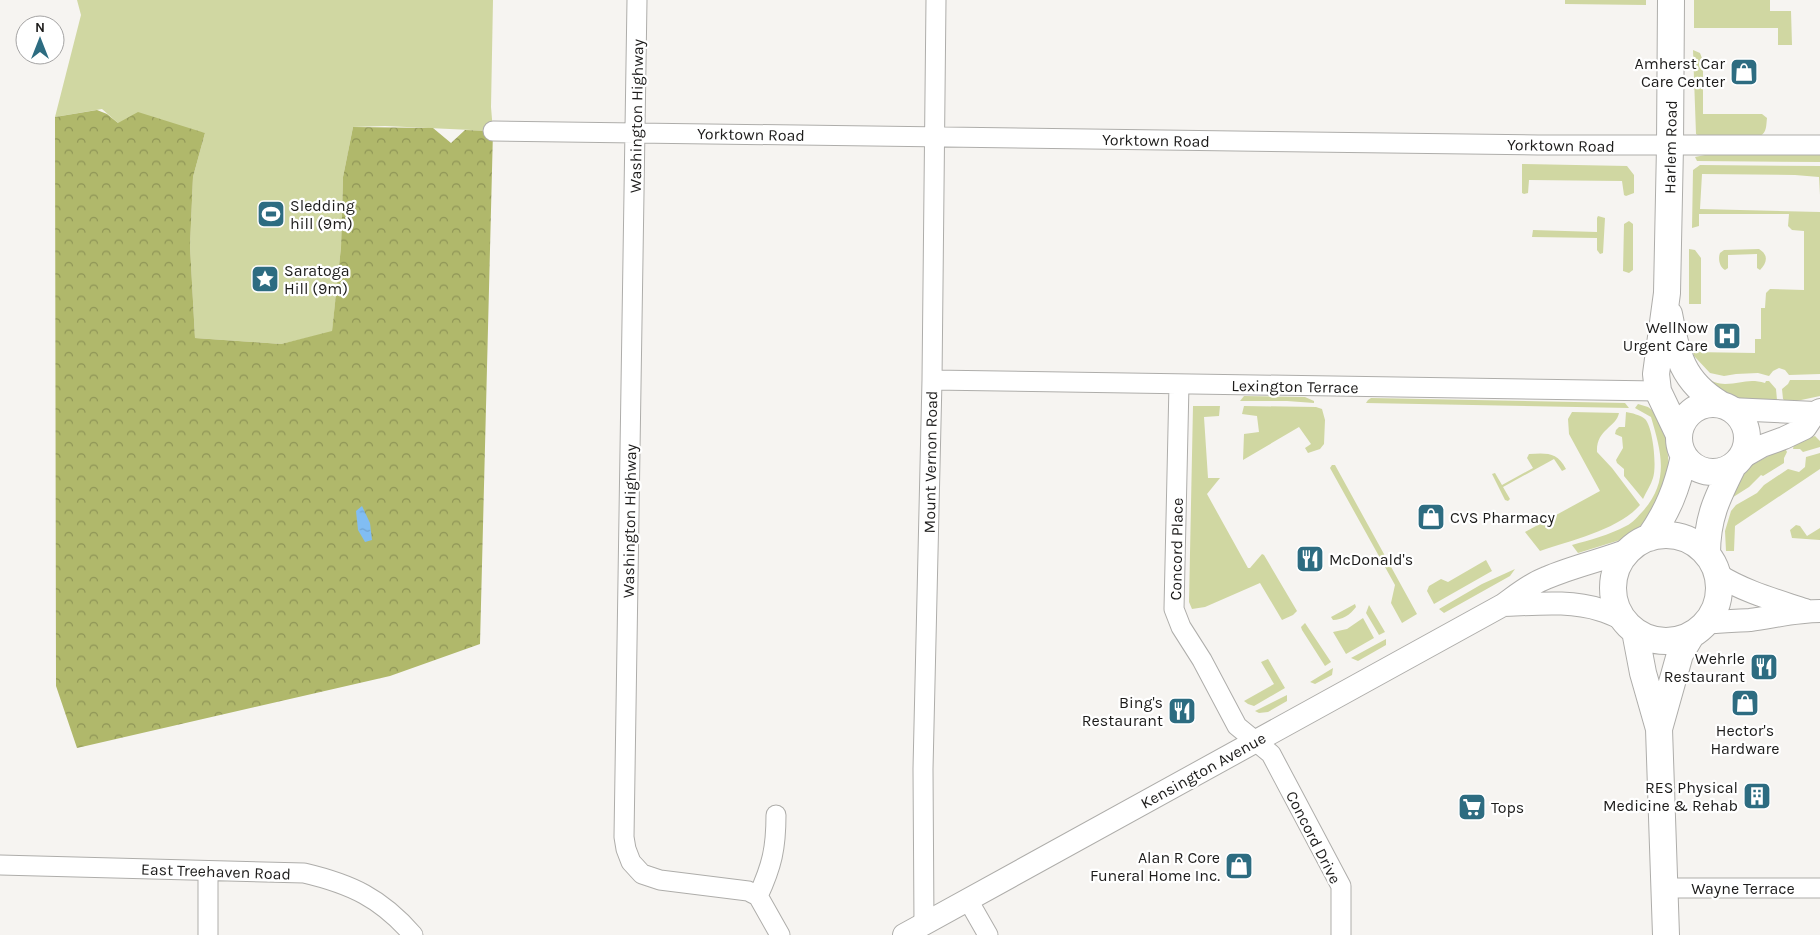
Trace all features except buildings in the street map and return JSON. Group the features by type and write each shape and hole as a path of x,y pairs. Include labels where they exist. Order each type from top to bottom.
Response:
{"main road":[{"name":"Harlem Road","path":"1671,0 1667,293 1669,315 1680,361 1693,382 1706,396 1725,407"},
{"name":"Harlem Road","path":"1667,293 1656,374 1658,391 1681,445"},
{"path":"1659,729 1680,654 1718,600 1707,533 1712,511 1746,448 1746,431 1739,416 1725,407 1708,404 1688,414 1682,424 1680,475 1668,508 1640,544 1621,561 1615,575 1616,605 1629,625 1659,729 1666,935"},
{"path":"1681,445 1691,464 1706,471 1723,470 1737,462"},
{"path":"1640,544 1670,536 1691,541 1713,564"},
{"path":"1629,625 1648,638 1663,641 1678,640 1699,629"}],"street":[{"name":"Washington Highway","path":"638,0 624,838 631,862 642,874 660,880 748,891 758,896"},
{"name":"Mount Vernon Road","path":"924,924 923,769 932,380 936,0"},
{"name":"Yorktown Road","path":"492,131 1670,146 1820,145"},
{"name":"Lexington Terrace","path":"932,380 1658,391"},
{"name":"Concord Place","path":"1179,384 1174,609 1181,626 1202,660 1237,726 1271,754 1280,771"},
{"path":"1725,407 1818,412"},
{"path":"1737,462 1762,446 1805,428 1818,412"},
{"name":"Kensington Avenue","path":"904,935 1503,605 1529,586 1545,578 1599,561 1640,544"},
{"path":"1713,564 1734,584 1746,590 1814,611"},
{"name":"Kensington Avenue","path":"1503,605 1551,603 1580,605 1603,610 1629,625"},
{"path":"1699,629 1729,620 1749,620 1814,611"},
{"name":"Concord Drive","path":"1280,771 1341,886 1341,935"},
{"path":"776,815 773,859 769,873 758,896 780,935"},
{"name":"East Treehaven Road","path":"0,865 304,873 328,879 370,896 396,917 413,935"},
{"path":"208,871 208,935"},
{"name":"Wayne Terrace","path":"1665,888 1820,888"},
{"path":"968,900 988,935"}],"green space":[{"path":"77,0 493,0 491,107 493,131 385,126 353,127 343,177 341,247 332,332 281,344 195,338 190,246 193,177 205,133 118,123 102,109 55,117 81,15"},
{"path":"1565,0 1646,0 1646,5 1565,4"},
{"path":"1694,0 1770,0 1770,11 1791,11 1792,45 1778,45 1778,28 1694,28"},
{"path":"1693,50 1700,53 1703,61 1703,114 1762,114 1767,118 1764,133 1760,136 1699,136 1696,134"},
{"path":"97,110 107,114 118,123 138,112 205,133 193,177 190,246 195,338 281,344 332,331 341,247 343,177 353,127 433,128 451,143 465,130 493,131 480,644 390,676 77,748 56,686 55,117"},
{"path":"1705,155 1820,155 1820,162 1697,161 1695,157"},
{"path":"1522,164 1627,166 1634,175 1634,193 1624,195 1622,181 1529,180 1528,193 1524,194 1522,193"},
{"path":"1700,165 1820,166 1820,195 1819,177 1702,174 1700,209 1820,212 1820,374 1789,375 1785,370 1779,368 1769,376 1758,373 1724,376 1710,373 1694,356 1693,352 1755,353 1755,339 1761,339 1761,308 1765,308 1766,293 1770,289 1804,290 1804,231 1792,230 1788,226 1789,214 1699,214 1699,226 1692,228 1693,170"},
{"path":"1598,216 1605,218 1603,253 1600,254 1597,250 1597,238 1532,237 1533,230 1597,232"},
{"path":"1629,221 1633,224 1633,270 1629,273 1623,271 1624,224"},
{"path":"1689,249 1695,250 1701,258 1701,304 1689,304"},
{"path":"1759,249 1766,256 1764,265 1760,270 1757,268 1757,254 1728,255 1728,268 1725,270 1720,265 1719,255 1724,250"},
{"path":"1705,378 1725,384 1749,381 1765,383 1769,381 1776,389 1777,400 1773,403 1735,398 1717,391 1710,386"},
{"path":"1790,380 1820,380 1820,396 1787,403 1783,399 1782,389"},
{"path":"1244,396 1305,397 1314,401 1314,403 1240,401"},
{"path":"1371,398 1625,403 1629,408 1366,403"},
{"path":"1638,404 1648,407 1660,416 1665,429 1670,474 1660,505 1638,529 1620,540 1578,553 1572,545 1606,535 1631,523 1652,500 1657,488 1661,466 1658,442 1651,417 1635,408"},
{"path":"1193,406 1220,406 1219,416 1204,417 1208,478 1220,478 1207,494 1248,568 1262,554 1264,555 1297,611 1282,620 1260,583 1205,607 1192,609 1189,602"},
{"path":"1244,406 1316,407 1322,409 1325,420 1324,444 1320,449 1308,453 1305,448 1311,444 1299,427 1243,460 1244,434 1259,432 1257,416 1242,414"},
{"path":"1572,412 1619,413 1600,438 1597,452 1612,468 1640,505 1631,514 1607,528 1540,551 1525,532 1600,491 1569,434 1568,419"},
{"path":"1626,412 1645,419 1652,438 1654,473 1643,499 1624,476 1624,469 1616,460 1623,448 1622,437 1615,434 1619,427 1625,427"},
{"path":"1815,436 1820,441 1820,447 1803,452 1800,449 1793,449 1794,444"},
{"path":"1782,449 1787,452 1784,463 1763,476 1761,475 1749,487 1727,501 1746,468"},
{"path":"1820,453 1820,469 1735,526 1734,551 1726,551 1725,531 1731,511 1736,505 1757,493 1764,485 1788,469 1799,472 1805,467 1806,457"},
{"path":"1529,454 1551,455 1559,459 1566,469 1562,471 1554,459 1503,487 1510,499 1508,501 1505,500 1492,474 1495,473 1502,485 1533,468 1527,458"},
{"path":"1332,465 1335,465 1417,614 1402,623 1391,603 1395,585 1330,468"},
{"path":"1796,525 1800,526 1807,536 1820,528 1820,540 1792,538 1790,530"},
{"path":"1486,560 1492,571 1434,604 1427,591 1429,586 1441,579 1448,582"},
{"path":"1515,569 1510,576 1444,613 1439,609 1482,584"},
{"path":"1355,604 1356,607 1346,616 1333,620 1331,617"},
{"path":"1369,605 1385,632 1379,635 1366,613"},
{"path":"1363,618 1374,638 1346,654 1333,632 1347,629"},
{"path":"1305,623 1331,662 1325,666 1302,630 1301,627"},
{"path":"1386,639 1386,645 1358,661 1351,658"},
{"path":"1268,659 1285,688 1254,706 1248,704 1244,701 1274,684 1261,662"},
{"path":"1333,668 1332,675 1315,684 1310,682"},
{"path":"1287,695 1287,701 1268,712 1259,713 1255,711"}],"water":[{"path":"362,506 370,523 372,540 365,542 358,530 356,511"}],"place":[{"name":"Amherst Car Care Center","path":"1744,72"},
{"name":"Sledding hill (9m)","path":"271,214"},
{"name":"Saratoga Hill (9m)","path":"265,279"},
{"name":"WellNow Urgent Care","path":"1727,336"},
{"name":"CVS Pharmacy","path":"1431,517"},
{"name":"McDonald's","path":"1310,559"},
{"name":"Wehrle Restaurant","path":"1764,667"},
{"name":"Hector's Hardware","path":"1745,703"},
{"name":"Bing's Restaurant","path":"1182,711"},
{"name":"RES Physical Medicine & Rehab","path":"1757,796"},
{"name":"Tops","path":"1472,807"},
{"name":"Alan R Core Funeral Home Inc.","path":"1239,866"}]}
